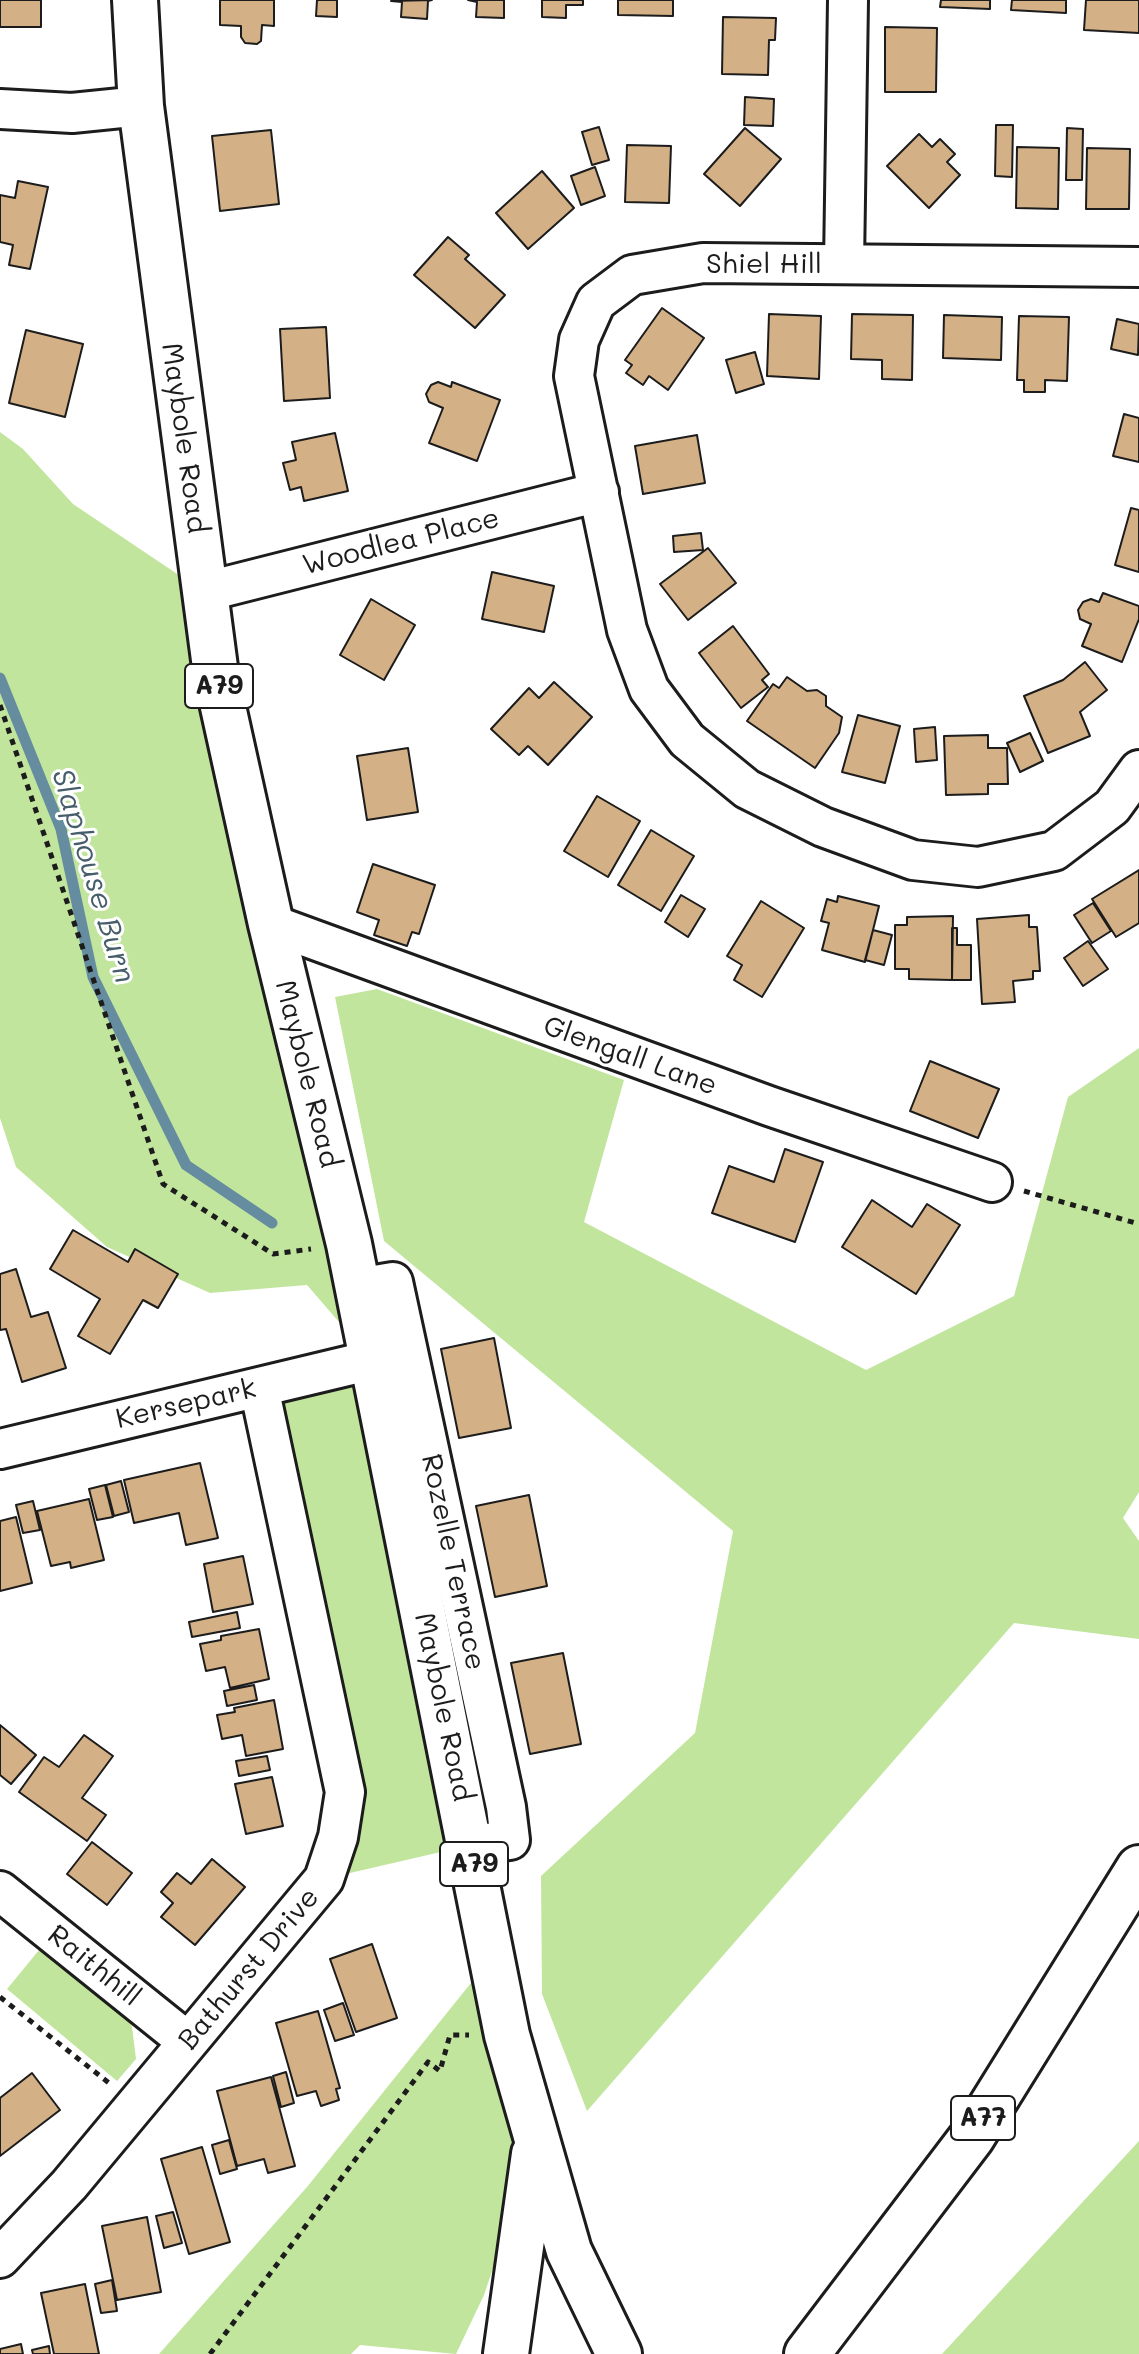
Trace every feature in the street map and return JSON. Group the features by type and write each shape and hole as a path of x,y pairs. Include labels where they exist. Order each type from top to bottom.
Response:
{"main road":[{"name":"Maybole Road","path":"135,0 141,106 216,675 271,924 349,1244 507,2035 569,2251 619,2354"},
{"name":"A77","path":"807,2354 972,2137 1139,1868"},
{"name":"Maybole Road","path":"506,2354 537,2138"}],"street":[{"path":"844,264 848,0"},
{"path":"0,109 72,113 141,106"},
{"name":"Shiel Hill","path":"1139,267 703,263 632,275 596,302 579,340 574,376 627,630 649,689 687,740 747,789 823,827 913,860 978,867 1054,851 1112,807 1139,770"},
{"name":"Woodlea Place","path":"204,592 599,492"},
{"name":"Glengall Lane","path":"271,924 754,1101 992,1182"},
{"name":"Rozelle Terrace","path":"357,1288 393,1282 506,1807 510,1840 471,1845"},
{"name":"Kersepark","path":"0,1449 372,1360"},
{"name":"Bathurst Drive","path":"0,2258 69,2185 324,1879 338,1837 345,1792 259,1387"},
{"name":"Raithhill","path":"0,1891 188,2042"}],"path":[{"path":"0,705 163,1184 273,1254"},
{"path":"992,1182 1139,1224"},
{"path":"0,1997 120,2092"},
{"path":"210,2354 428,2062 440,2071 450,2035 507,2035"}],"green space":[{"path":"0,432 23,449 73,504 204,592 271,924 349,1244 471,1845 324,1879 338,1837 345,1792 259,1387 371,1359 307,1285 210,1293 107,1247 16,1167 0,1118"},
{"path":"377,989 624,1080 584,1222 866,1370 1014,1296 1068,1097 1139,1048 1139,1492 1123,1518 1139,1541 1139,1639 1014,1623 587,2111 542,1994 541,1876 695,1733 733,1531 384,1241 335,997"},
{"path":"44,1944 126,2013 132,2027 136,2059 117,2081 7,1989"},
{"path":"491,1958 537,2138 484,2295 456,2354 360,2345 351,2354 159,2354 307,2187"},
{"path":"1139,2141 1139,2354 942,2354"}],"building":[{"path":"0,0 41,0 41,27 0,27"},
{"path":"220,0 274,0 274,26 262,25 261,41 257,44 245,43 241,37 241,26 220,25"},
{"path":"317,0 337,0 337,17 316,16"},
{"path":"432,0 428,1 427,19 401,17 402,2 391,1"},
{"path":"468,0 504,0 504,18 476,17 477,2"},
{"path":"542,0 583,0 583,5 566,5 566,18 542,17"},
{"path":"618,0 673,0 673,16 618,15"},
{"path":"941,0 990,0 990,9 940,7"},
{"path":"1012,0 1066,0 1066,13 1011,10"},
{"path":"1086,0 1139,0 1139,33 1084,30"},
{"path":"723,17 776,18 775,40 769,40 768,75 722,74"},
{"path":"885,27 937,28 936,92 885,92"},
{"path":"745,97 774,99 773,126 744,125"},
{"path":"996,125 1013,125 1012,177 995,176"},
{"path":"599,127 609,160 592,165 582,132"},
{"path":"745,128 781,159 740,206 704,174"},
{"path":"1067,128 1083,129 1082,180 1066,180"},
{"path":"271,130 279,204 220,211 212,136"},
{"path":"919,134 932,147 940,139 955,154 947,162 960,175 929,208 887,166"},
{"path":"627,145 671,146 669,203 625,202"},
{"path":"1017,147 1059,148 1058,209 1016,208"},
{"path":"1087,148 1130,149 1129,209 1086,209"},
{"path":"595,167 605,196 581,205 571,176"},
{"path":"542,171 574,208 528,249 496,213"},
{"path":"18,181 48,187 30,269 9,265 13,245 0,242 0,195 15,198"},
{"path":"448,237 469,255 465,259 505,295 475,328 414,275"},
{"path":"662,308 704,338 668,390 649,376 643,385 626,373 632,365 625,360"},
{"path":"769,314 821,316 819,379 767,376"},
{"path":"852,314 913,315 912,380 882,379 882,360 851,359"},
{"path":"944,315 1002,317 1001,360 943,358"},
{"path":"1019,316 1069,317 1067,381 1045,380 1045,392 1024,392 1024,380 1017,380"},
{"path":"1117,319 1139,324 1138,355 1111,349"},
{"path":"326,327 330,398 284,401 280,329"},
{"path":"26,330 83,344 65,417 9,403"},
{"path":"755,352 764,384 736,393 726,360"},
{"path":"438,382 451,387 452,382 500,400 477,461 429,443 443,408 429,402 426,394 431,385"},
{"path":"1124,414 1139,418 1139,462 1113,456"},
{"path":"335,433 348,491 304,501 301,487 290,490 283,463 296,460 292,442"},
{"path":"697,435 705,483 643,494 635,446"},
{"path":"1131,508 1139,510 1139,572 1115,565"},
{"path":"701,533 703,550 674,552 673,536"},
{"path":"708,548 736,583 688,620 660,584"},
{"path":"492,572 554,586 544,632 482,619"},
{"path":"1103,593 1139,606 1139,619 1122,662 1082,646 1091,624 1080,619 1078,610 1083,602 1091,599 1099,602"},
{"path":"371,599 415,625 384,680 340,655"},
{"path":"733,626 769,674 762,680 768,687 741,708 699,653"},
{"path":"1085,662 1107,690 1080,712 1090,736 1048,753 1024,696 1063,680"},
{"path":"787,677 807,691 817,690 826,696 826,706 842,717 839,733 815,768 747,721 773,684 779,688"},
{"path":"554,682 592,717 548,765 528,746 519,755 491,729 529,688 539,698"},
{"path":"858,715 900,726 885,783 842,772"},
{"path":"935,727 937,760 916,762 914,729"},
{"path":"1030,733 1043,761 1020,772 1007,743"},
{"path":"988,735 988,748 1007,748 1008,784 988,784 988,794 946,795 944,736"},
{"path":"408,748 418,812 367,820 357,756"},
{"path":"597,796 640,821 608,877 564,851"},
{"path":"651,830 694,856 661,911 618,885"},
{"path":"373,864 435,885 419,934 412,932 407,946 374,935 379,920 357,912"},
{"path":"1139,870 1139,923 1116,937 1092,899"},
{"path":"681,895 705,909 688,937 665,922"},
{"path":"838,896 879,906 865,962 822,950 829,923 821,921 827,899 837,902"},
{"path":"761,901 804,928 762,997 734,980 742,965 727,956"},
{"path":"1093,903 1111,931 1092,943 1074,915"},
{"path":"1029,915 1029,927 1037,927 1040,971 1033,971 1033,979 1013,981 1015,1002 982,1004 977,919"},
{"path":"953,916 952,980 909,979 909,969 895,969 895,925 907,925 907,917"},
{"path":"952,928 957,928 957,945 971,945 971,980 952,980"},
{"path":"873,930 892,935 884,965 865,960"},
{"path":"1088,941 1108,969 1083,986 1064,958"},
{"path":"930,1061 999,1089 978,1138 910,1111"},
{"path":"785,1149 823,1162 795,1242 712,1213 729,1166 774,1182"},
{"path":"872,1200 912,1227 927,1204 960,1225 916,1294 842,1247"},
{"path":"73,1230 128,1262 135,1249 178,1274 158,1308 143,1300 110,1354 78,1336 100,1299 50,1269"},
{"path":"16,1269 31,1317 48,1312 66,1368 22,1382 6,1329 0,1330 0,1274"},
{"path":"494,1338 511,1428 459,1438 441,1349"},
{"path":"200,1463 218,1538 186,1545 179,1513 134,1523 124,1480"},
{"path":"121,1481 129,1512 114,1516 106,1485"},
{"path":"105,1485 113,1517 97,1520 89,1489"},
{"path":"529,1495 547,1586 495,1597 476,1506"},
{"path":"89,1499 104,1560 71,1568 70,1562 51,1566 37,1511"},
{"path":"33,1501 40,1530 23,1533 16,1505"},
{"path":"16,1517 32,1583 0,1591 0,1521"},
{"path":"243,1556 253,1604 213,1612 204,1564"},
{"path":"237,1612 240,1628 192,1637 189,1622"},
{"path":"259,1629 269,1679 230,1688 225,1667 206,1671 200,1644 221,1640 221,1636"},
{"path":"563,1653 581,1744 530,1754 511,1663"},
{"path":"254,1685 257,1700 227,1706 224,1691"},
{"path":"274,1700 283,1749 246,1756 242,1735 222,1739 217,1715 235,1712 234,1708"},
{"path":"0,1725 36,1755 11,1784 0,1775"},
{"path":"84,1735 113,1756 82,1798 106,1815 87,1841 19,1792 44,1757 59,1767"},
{"path":"267,1756 270,1770 239,1776 236,1761"},
{"path":"272,1777 283,1826 246,1834 235,1784"},
{"path":"92,1842 132,1873 107,1905 67,1874"},
{"path":"212,1859 245,1887 195,1945 161,1917 173,1903 161,1892 177,1873 191,1884"},
{"path":"372,1944 397,2018 356,2032 330,1959"},
{"path":"343,2003 354,2035 335,2041 324,2010"},
{"path":"318,2011 340,2088 336,2089 339,2100 321,2106 316,2091 297,2096 276,2023"},
{"path":"286,2072 294,2103 281,2107 273,2076"},
{"path":"32,2073 60,2110 0,2156 0,2098"},
{"path":"271,2077 295,2166 268,2173 264,2159 237,2166 217,2091"},
{"path":"229,2140 237,2169 220,2174 212,2145"},
{"path":"202,2147 230,2242 189,2254 161,2159"},
{"path":"173,2212 182,2243 164,2248 156,2216"},
{"path":"147,2217 161,2292 117,2300 102,2226"},
{"path":"112,2280 117,2311 101,2313 95,2284"},
{"path":"85,2284 99,2354 54,2354 41,2293"},
{"path":"21,2344 23,2354 0,2354 0,2349"},
{"path":"49,2346 50,2354 33,2354 32,2350"}],"waterway":[{"name":"Slaphouse Burn","path":"0,678 61,829 93,977 186,1165 272,1223"}]}
